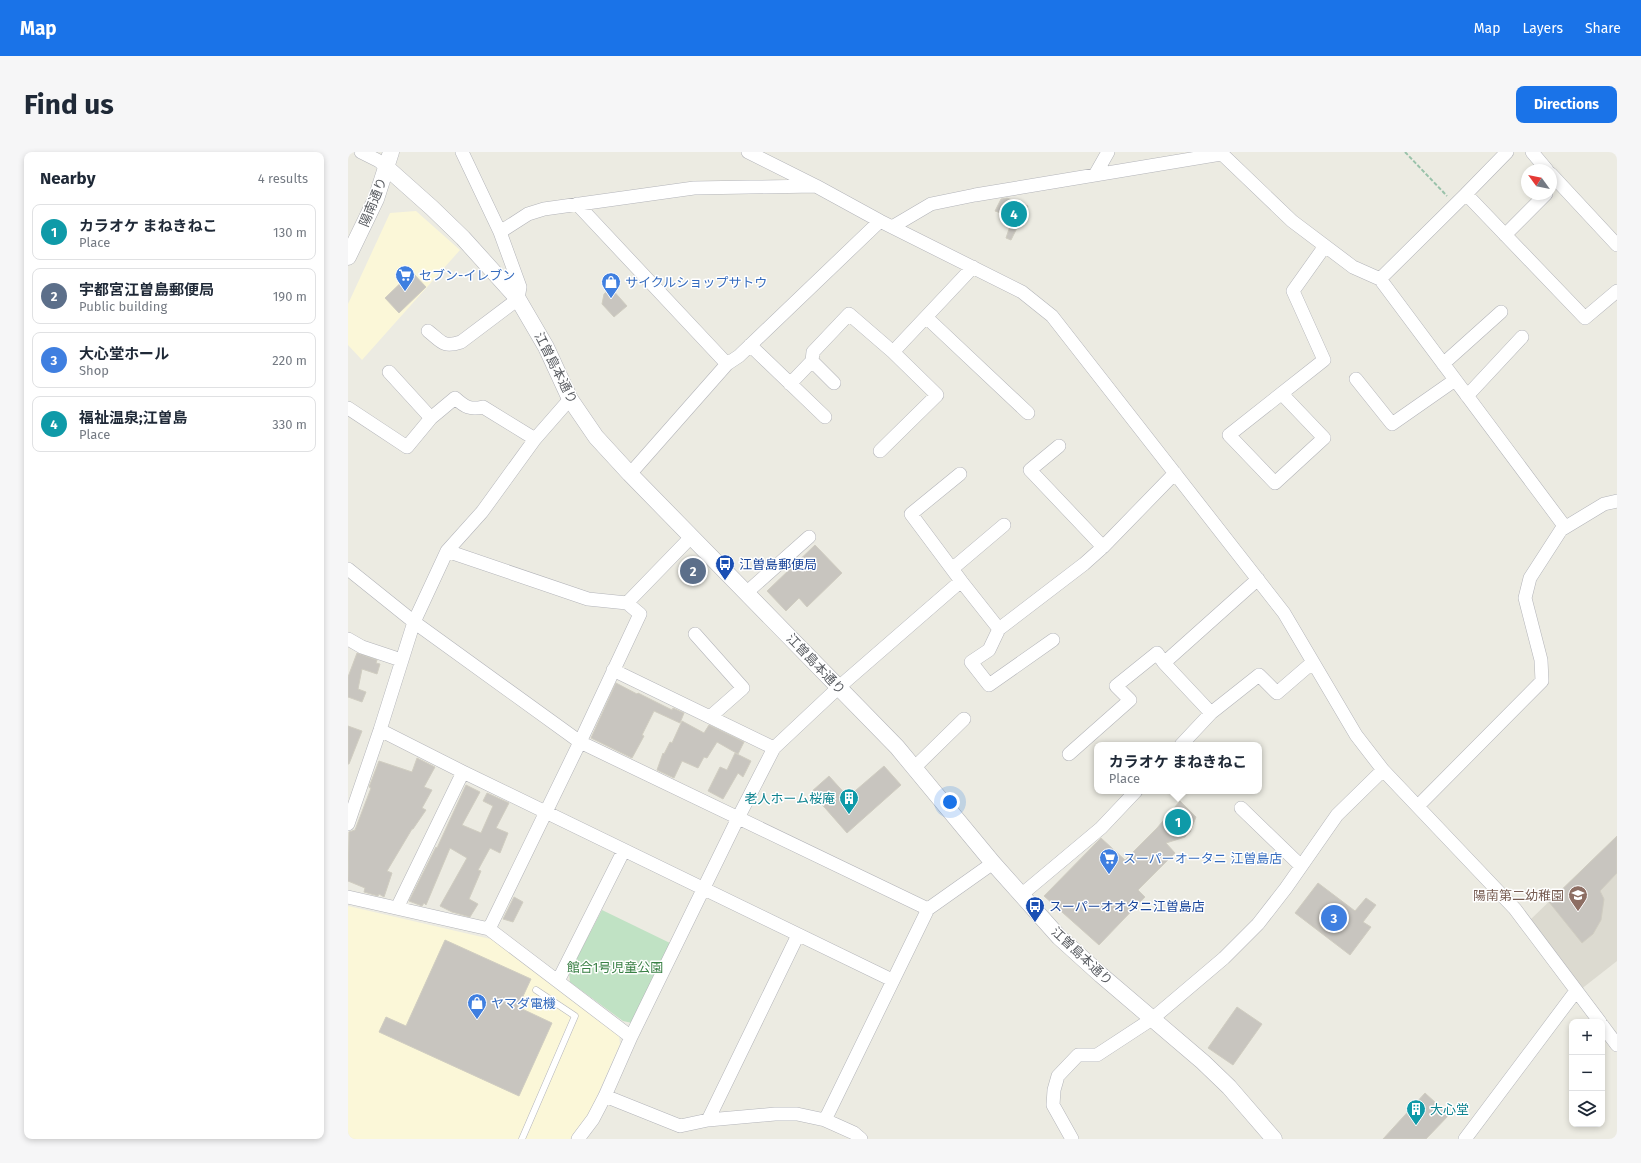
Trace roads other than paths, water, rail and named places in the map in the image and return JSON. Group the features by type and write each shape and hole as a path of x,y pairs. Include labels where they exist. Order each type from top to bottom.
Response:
{"street":[{"path":"361,152 379,161 386,167 400,152"},
{"name":"陽南通り","path":"348,257 376,198 390,152"},
{"path":"428,331 444,344 451,345 461,342 518,299 520,288 500,232 462,152"},
{"path":"748,152 816,186 886,224 1022,292 1052,316 1284,613 1356,735 1383,770 1515,909 1598,1019"},
{"path":"1095,175 1108,152"},
{"path":"1380,279 1507,152"},
{"path":"630,474 727,364 886,224 931,204 975,195 1221,153 1292,222 1354,267 1380,279 1565,527"},
{"name":"江曽島本通り","path":"386,167 463,238 518,299 546,347 570,399 596,437 630,474 897,747 993,863 1076,954 1203,1062 1229,1087 1274,1139"},
{"path":"500,232 528,214 544,209 577,204 694,188 816,186"},
{"path":"1557,186 1617,245"},
{"path":"1466,194 1585,318 1617,291"},
{"path":"1505,234 1540,200"},
{"path":"577,204 727,364"},
{"path":"1282,394 1324,438 1275,483 1229,435 1324,360 1292,291 1324,246"},
{"path":"893,352 973,267"},
{"path":"1443,364 1501,312"},
{"path":"790,384 812,361 813,352 849,314 893,352 937,395 880,451"},
{"path":"926,317 1028,413"},
{"path":"1467,396 1522,337"},
{"path":"750,345 825,417"},
{"path":"812,361 834,383"},
{"path":"389,372 431,418"},
{"path":"1356,379 1392,424 1455,380"},
{"path":"348,408 407,447 431,418 455,398 464,406 474,409 483,407 535,439"},
{"path":"348,824 380,730 414,622 447,551 482,512 535,439 570,399"},
{"path":"1059,446 1030,470 1103,547"},
{"path":"1053,640 989,686 971,662 989,650 999,629 1084,564 1103,547 1175,473"},
{"path":"960,474 911,514 999,629"},
{"path":"1418,806 1542,681 1541,660 1525,598 1530,578 1561,530 1604,504 1617,501"},
{"path":"952,568 1004,525"},
{"path":"627,603 692,537"},
{"path":"746,593 809,538"},
{"path":"447,551 588,599 627,603 640,614 580,742 489,929"},
{"path":"348,569 414,622 580,742 928,909"},
{"path":"1164,663 1258,579"},
{"path":"578,1139 592,1119 605,1096 631,1037 738,818 774,748 839,687 961,581"},
{"path":"695,634 743,688 710,717"},
{"path":"348,639 362,647 402,660"},
{"path":"1069,754 1130,700 1116,686 1157,653 1164,663 1212,713"},
{"path":"1184,742 1212,713 1259,675 1277,693 1313,662"},
{"path":"614,670 774,748"},
{"path":"914,768 964,719"},
{"path":"380,730 463,772 892,980"},
{"path":"1072,1139 1053,1105 1054,1090 1058,1076 1078,1055 1097,1055 1152,1019 1224,958 1258,924 1302,866 1337,815 1383,770"},
{"path":"397,908 463,772"},
{"path":"1021,895 1101,828 1133,794"},
{"path":"1241,808 1302,866"},
{"path":"558,981 624,850"},
{"path":"825,1120 892,980 928,909 993,863"},
{"path":"348,897 489,929 631,1037"},
{"path":"708,1120 798,935"},
{"path":"1465,1139 1576,991"},
{"path":"1605,1029 1617,1046"},
{"path":"605,1096 680,1126 708,1120 775,1114 797,1114 825,1120 854,1133 862,1139"}],"lane":[{"path":"522,1139 575,1016 536,990"}],"place":[{"name":"福祉温泉;江曽島","path":"1014,214"},
{"name":"セブン-イレブン","path":"405,292"},
{"name":"サイクルショップサトウ","path":"611,299"},
{"name":"宇都宮江曽島郵便局","path":"693,571"},
{"name":"江曽島郵便局","path":"725,581"},
{"name":"老人ホーム桜庵","path":"849,815"},
{"name":"カラオケ まねきねこ","path":"1178,822"},
{"name":"スーパーオータニ 江曽島店","path":"1109,875"},
{"name":"陽南第二幼稚園","path":"1578,912"},
{"name":"大心堂ホール","path":"1334,918"},
{"name":"スーパーオオタニ江曽島店","path":"1035,923"},
{"name":"ヤマダ電機","path":"477,1020"},
{"name":"大心堂","path":"1416,1126"}],"park label":[{"name":"館合1号児童公園","path":"615,967"}]}
